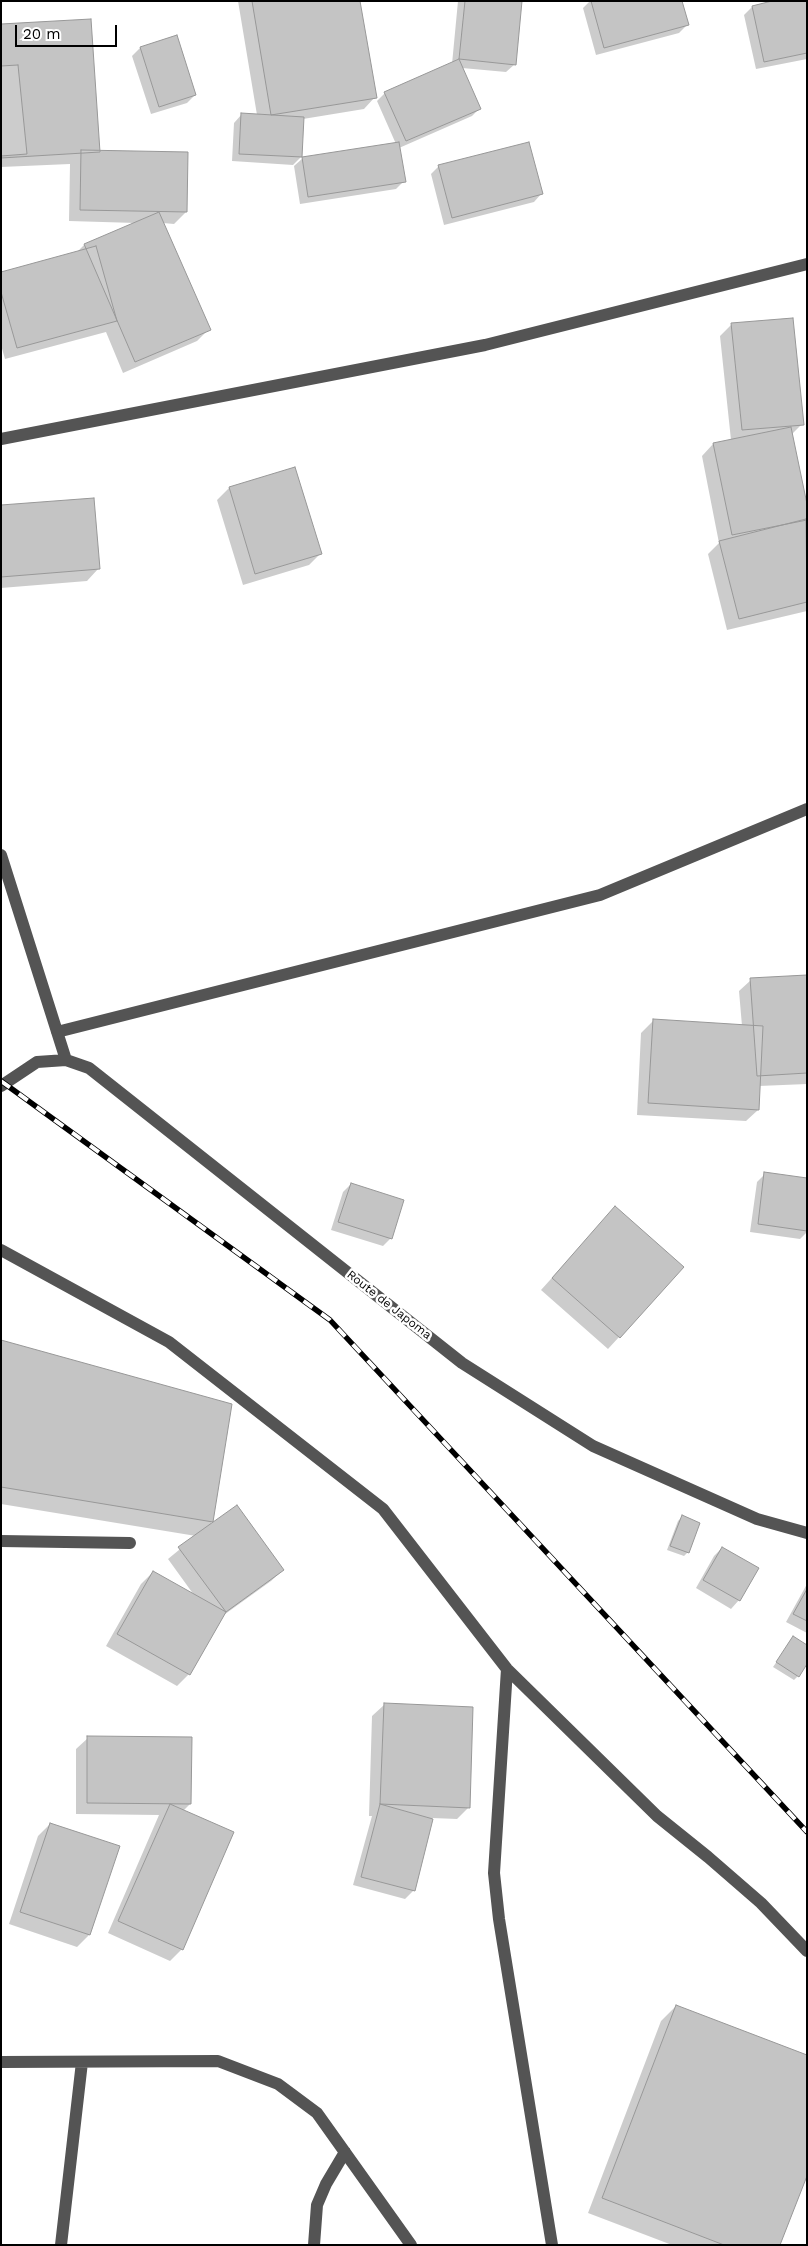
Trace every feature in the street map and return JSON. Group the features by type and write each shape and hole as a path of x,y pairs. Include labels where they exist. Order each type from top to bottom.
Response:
{"street":[{"path":"1,439 485,345 807,264"},
{"path":"57,1032 600,894 807,809"},
{"path":"1,855 66,1060"},
{"name":"Route de Japoma","path":"1,1086 37,1062 66,1060 89,1068 462,1363 593,1446 757,1519 807,1533"},
{"path":"1,1250 169,1342 383,1509 507,1669 657,1816 761,1903 807,1951"},
{"path":"1,1541 130,1543"},
{"path":"507,1669 494,1873 501,1928 552,2245"},
{"path":"1,2062 218,2061 278,2084 317,2113 411,2245"},
{"path":"61,2245 82,2062"},
{"path":"314,2245 318,2205 326,2184 345,2152"}],"building":[{"path":"252,1 360,1 377,98 271,115"},
{"path":"465,1 522,1 516,65 459,59"},
{"path":"591,1 682,1 689,25 604,48"},
{"path":"772,1 807,1 807,53 764,62 752,6"},
{"path":"91,19 100,152 1,158 1,24"},
{"path":"177,35 196,95 159,107 140,47"},
{"path":"459,59 481,109 406,141 384,92"},
{"path":"18,65 27,154 1,156 1,66"},
{"path":"241,113 304,117 302,157 239,154"},
{"path":"399,142 406,182 308,197 302,157"},
{"path":"529,142 543,194 452,218 438,165"},
{"path":"81,150 188,152 187,212 80,210"},
{"path":"159,212 211,330 135,362 84,244"},
{"path":"96,246 117,321 17,348 1,292 1,272"},
{"path":"793,318 804,425 742,430 731,323"},
{"path":"791,427 807,504 807,520 732,535 713,443"},
{"path":"295,467 322,554 255,574 229,487"},
{"path":"94,498 100,569 1,577 1,505"},
{"path":"806,519 807,602 739,619 719,541"},
{"path":"807,975 807,1073 757,1076 750,978"},
{"path":"653,1019 763,1026 759,1110 648,1103"},
{"path":"764,1172 807,1178 807,1231 758,1224"},
{"path":"351,1183 404,1200 392,1239 338,1222"},
{"path":"615,1206 684,1267 620,1338 552,1278"},
{"path":"1,1340 232,1404 213,1522 1,1487"},
{"path":"237,1505 284,1570 226,1612 178,1547"},
{"path":"682,1515 700,1523 689,1553 670,1546"},
{"path":"722,1547 759,1568 740,1601 703,1580"},
{"path":"153,1571 226,1612 190,1675 117,1634"},
{"path":"807,1589 807,1621 793,1614"},
{"path":"793,1636 807,1645 807,1664 799,1677 776,1662"},
{"path":"384,1703 473,1707 470,1808 380,1804"},
{"path":"87,1736 192,1737 191,1804 87,1803"},
{"path":"170,1804 234,1832 183,1950 118,1921"},
{"path":"380,1804 433,1819 415,1891 361,1877"},
{"path":"50,1823 120,1846 90,1935 20,1912"},
{"path":"676,2005 807,2055 807,2176 780,2245 724,2245 602,2198"}],"railway":[{"path":"1,1081 330,1320 807,1832"}]}
